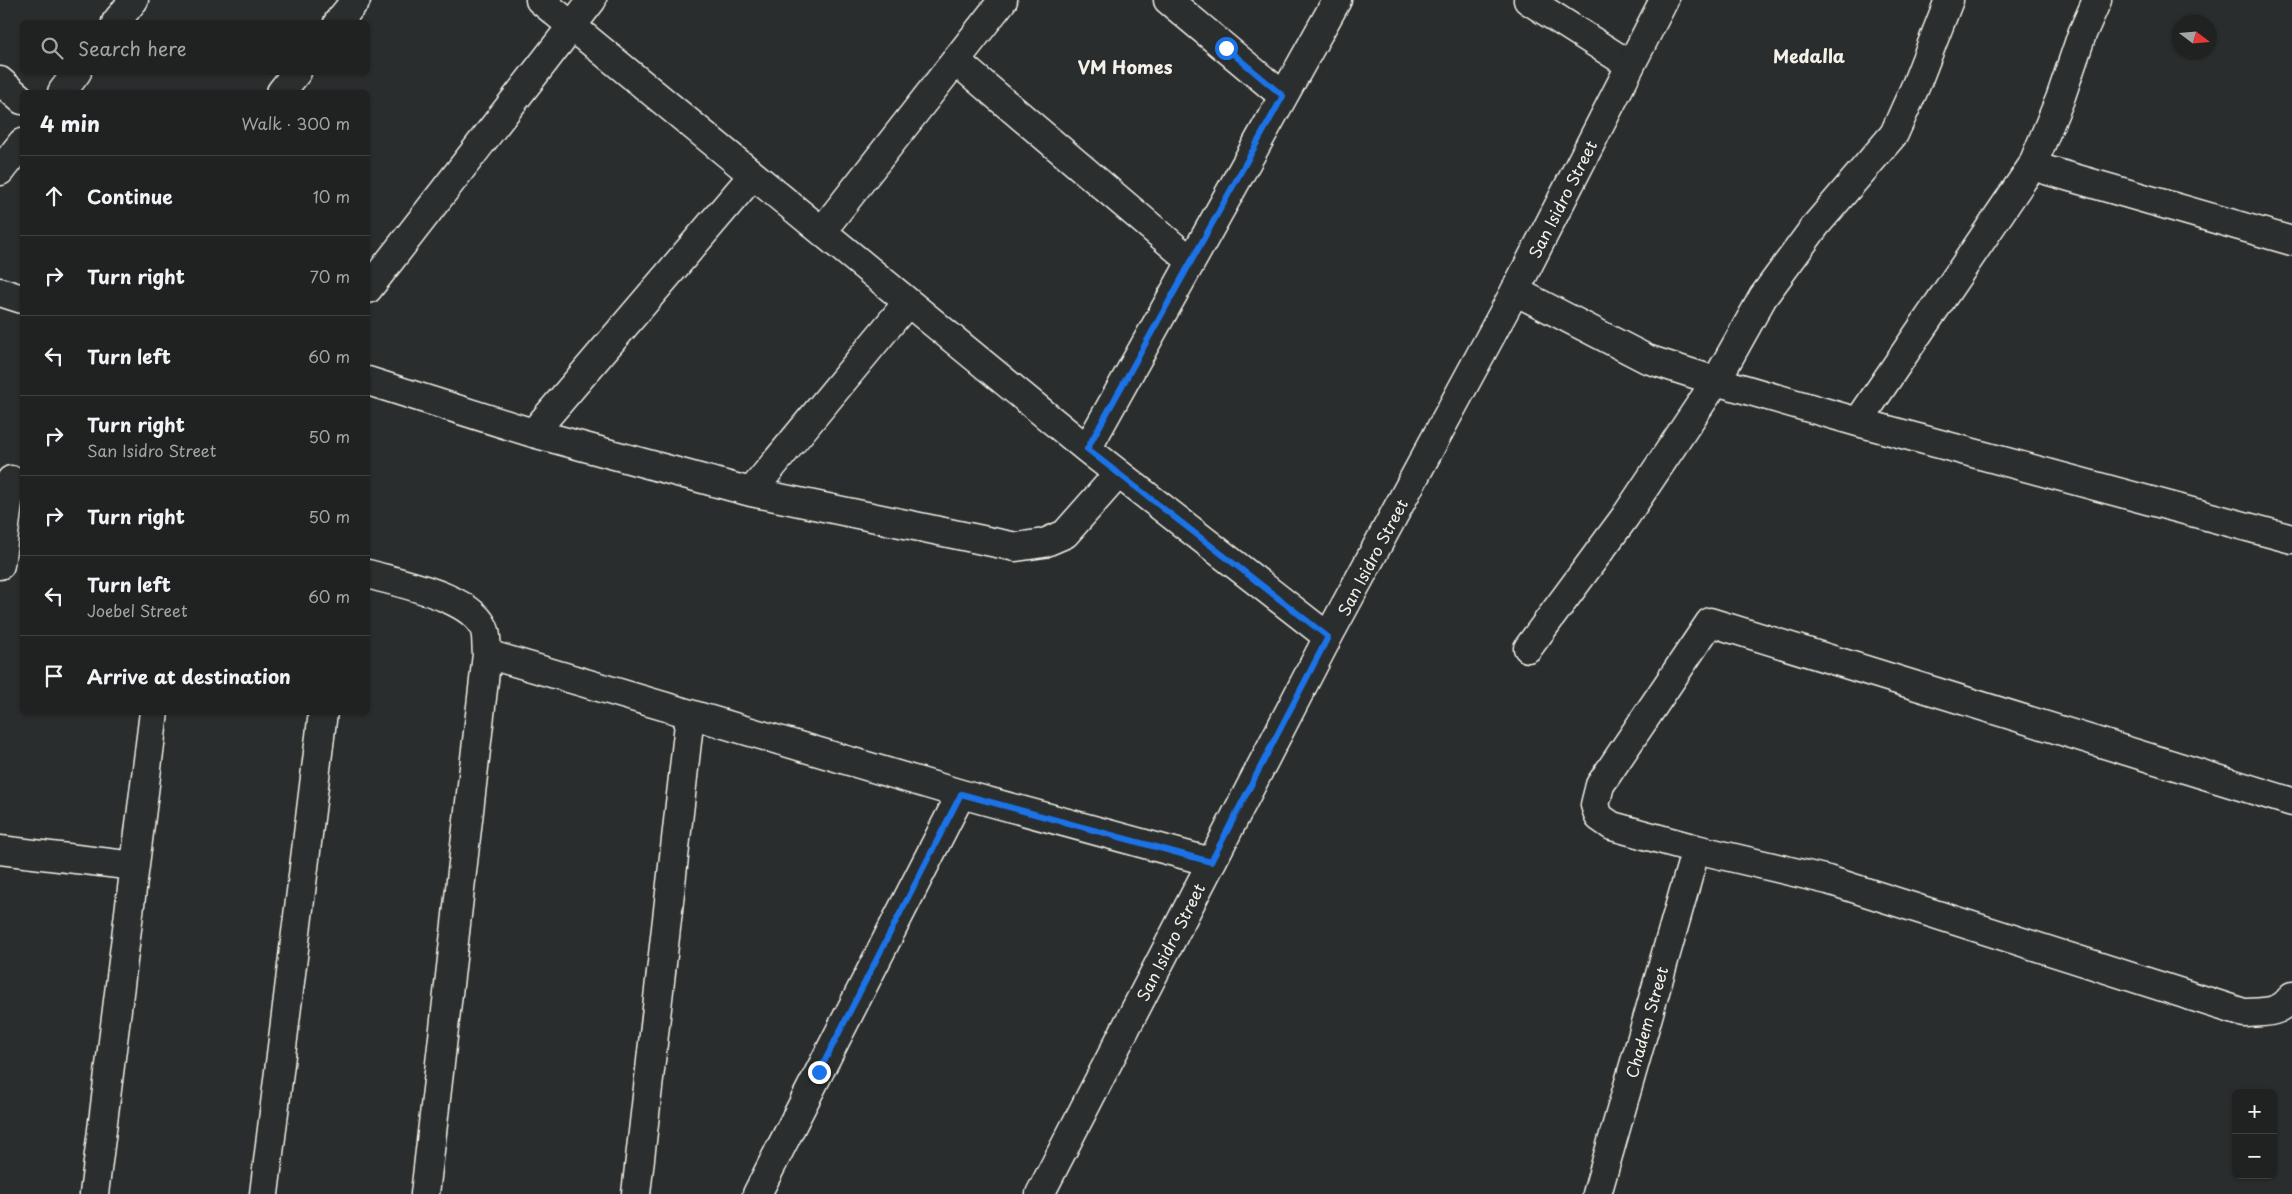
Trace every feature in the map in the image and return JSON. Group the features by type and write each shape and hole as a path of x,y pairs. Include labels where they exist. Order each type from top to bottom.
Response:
{"street":[{"path":"118,20 134,0"},
{"path":"340,20 356,0"},
{"path":"540,0 1087,449 1328,637"},
{"path":"370,286 592,0"},
{"path":"822,231 1004,0"},
{"path":"1168,0 1283,96"},
{"path":"1087,449 1337,0"},
{"path":"1528,0 1630,65"},
{"name":"San Isidro Street","path":"1040,1194 1328,637 1515,291 1664,0"},
{"path":"1528,648 1625,517 1716,381 1763,297 1816,225 1894,134 1916,85 1949,0"},
{"path":"1858,422 2032,166 2060,99 2082,34 2097,0"},
{"path":"956,61 1191,261"},
{"path":"64,90 75,75"},
{"path":"283,90 295,75"},
{"path":"0,81 20,98"},
{"path":"0,171 20,146"},
{"path":"2032,166 2292,241"},
{"path":"533,433 753,175"},
{"path":"1515,291 1647,358 1716,381 1858,422 2292,539"},
{"path":"0,292 20,298"},
{"path":"752,492 908,302"},
{"path":"370,382 533,433 752,492 1016,547 1044,543 1065,534 1118,474"},
{"path":"0,565 11,480"},
{"path":"370,575 445,597 468,608 485,629 487,654 425,1194"},
{"path":"2292,802 1710,622 1600,785 1595,805 1599,817 1612,826 1696,849 1828,880 2244,1013 2273,1012 2288,1002 2292,996"},
{"path":"487,654 961,794 1211,862"},
{"path":"94,1194 154,715"},
{"path":"264,1194 323,715"},
{"path":"636,1194 690,715"},
{"path":"757,1194 961,794"},
{"name":"Chadem Street","path":"1596,1194 1696,849"},
{"path":"0,850 135,866"}],"district":[{"name":"Medalla","path":"1809,55"},
{"name":"VM Homes","path":"1125,66"}],"route":[{"path":"819,1072 961,794 1211,862 1328,637 1087,449 1283,96 1226,48"}]}
